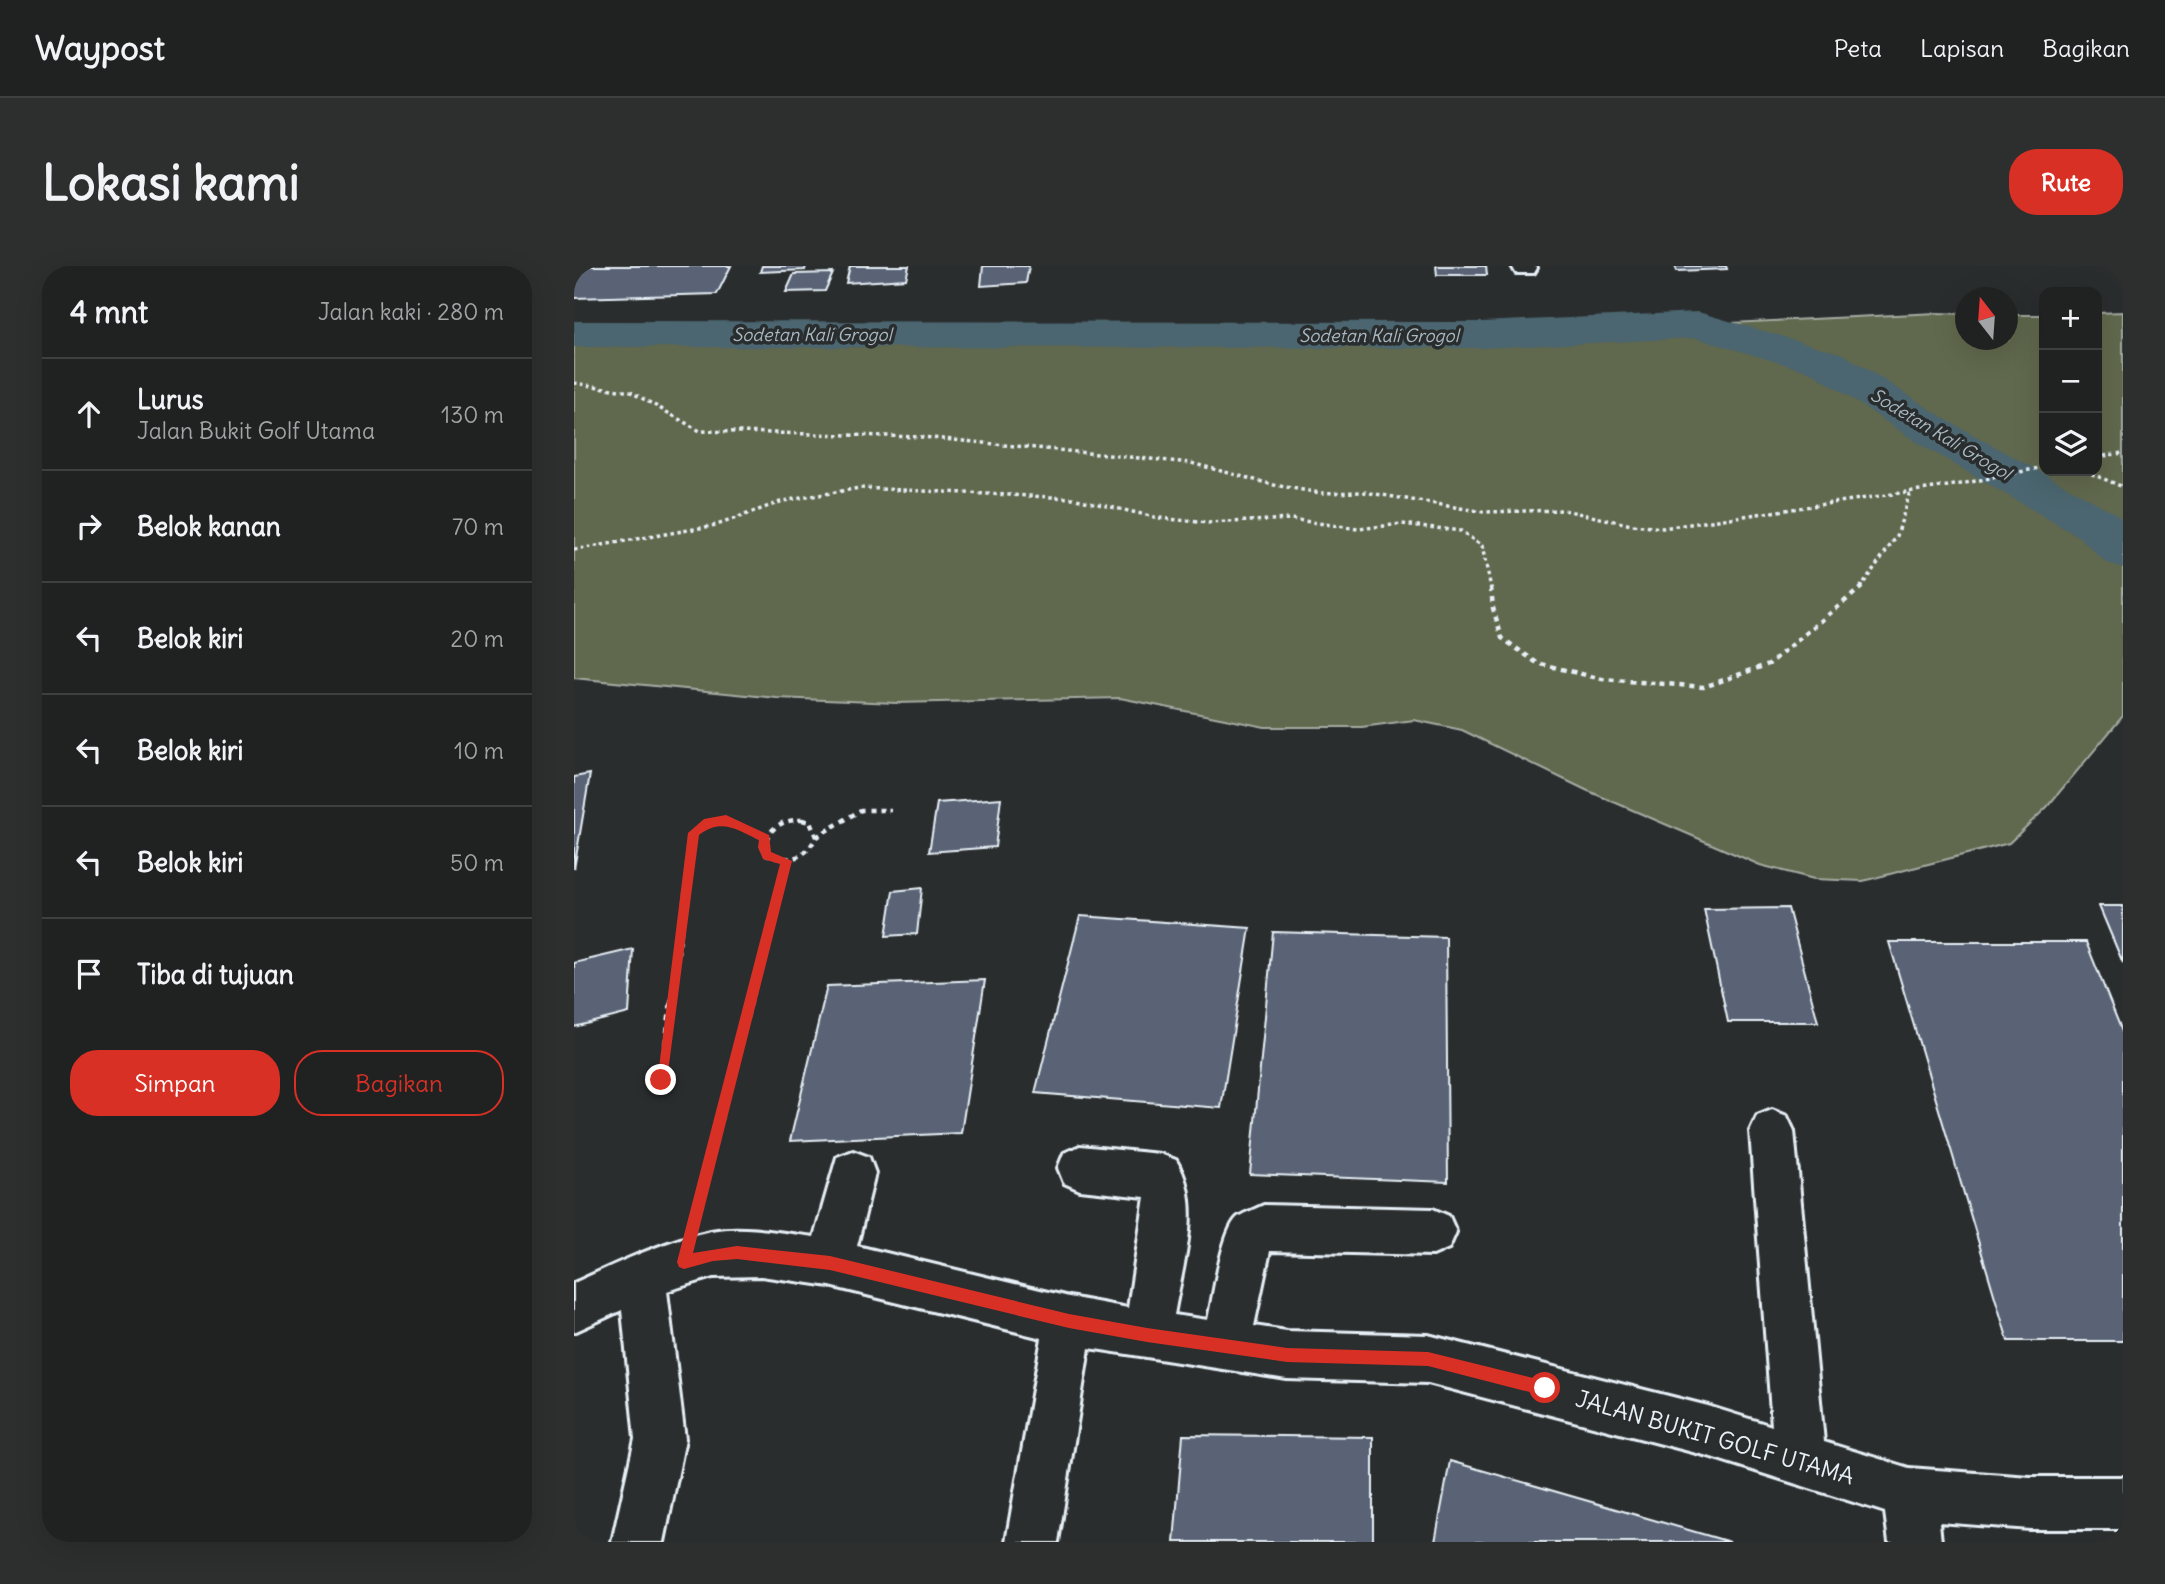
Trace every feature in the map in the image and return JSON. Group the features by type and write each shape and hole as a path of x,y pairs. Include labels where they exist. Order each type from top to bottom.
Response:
{"street":[{"path":"1772,1130 1800,1459"},
{"path":"1080,1168 1160,1176 1165,1184 1169,1203 1147,1335"},
{"path":"830,1263 853,1173"},
{"path":"1226,1346 1248,1247 1252,1235 1264,1228 1433,1232"},
{"name":"JALAN BUKIT GOLF UTAMA","path":"574,1308 663,1269 713,1254 737,1253 830,1263 1069,1321 1147,1335 1287,1355 1428,1359 1800,1459 1912,1518 2030,1503 2123,1503"},
{"path":"638,1542 660,1439 663,1269"},
{"path":"1032,1542 1069,1321"}],"path":[{"path":"574,383 608,384 639,395 680,423 700,432 922,437 1191,463 1274,485 1320,493 1364,492 1484,512 1564,510 1632,525 1663,527 1961,484 2039,468"},
{"path":"2102,456 2123,453"},
{"path":"2097,476 2123,487"},
{"path":"574,550 718,525 783,501 860,488 1072,498 1159,518 1208,523 1290,519 1347,528 1402,524 1461,531 1482,547 1490,573 1493,608 1502,638 1537,663 1602,679 1704,687 1769,664 1860,589 1897,536 1910,491"},
{"path":"816,837 810,822 791,820 780,824 765,838 763,847 767,855 786,861 800,856 811,848 816,837 861,810 891,810"},
{"path":"661,1080 694,833 708,822 726,820 765,838"},
{"path":"663,1269 786,861"}],"green space":[{"path":"2123,312 2123,716 2047,807 2009,843 1863,881 1814,879 1760,865 1586,790 1462,730 1414,720 1362,727 1265,727 1120,698 896,703 777,698 574,678 574,334 1482,335 1937,313 1955,314 1955,350 2018,350 2018,315 2039,315 2039,476 2102,476 2102,313"}],"building":[{"path":"574,266 731,266 717,294 574,298"},
{"path":"762,266 806,266 805,270 760,272"},
{"path":"850,266 909,266 906,279 846,283"},
{"path":"983,266 1029,266 1026,283 981,286"},
{"path":"1436,266 1486,266 1487,275 1437,275"},
{"path":"1675,266 1726,266 1727,269 1677,271"},
{"path":"833,273 825,291 786,292 794,274"},
{"path":"590,774 574,869 574,777"},
{"path":"1001,798 995,847 929,852 937,803"},
{"path":"922,888 917,934 886,936 893,891"},
{"path":"2099,906 2123,906 2123,963"},
{"path":"1788,908 1818,1022 1728,1022 1704,909"},
{"path":"1080,916 1250,928 1221,1108 1035,1093"},
{"path":"1273,932 1446,937 1448,1182 1250,1174"},
{"path":"1889,942 2086,942 2123,1034 2123,1341 2008,1341"},
{"path":"633,949 629,1013 574,1027 574,963"},
{"path":"985,980 961,1133 790,1141 827,986"},
{"path":"1183,1435 1373,1437 1373,1542 1174,1542"},
{"path":"1450,1461 1730,1542 1435,1542"}],"waterway":[{"name":"Sodetan Kali Grogol","path":"574,334 1482,335 1698,325 1827,363 1935,433 2097,525 2123,550"}],"route":[{"path":"661,1080 694,833 708,822 726,820 765,838 763,847 767,855 775,860 786,861 684,1262 713,1254 761,1253 830,1263 862,1273 1069,1321 1147,1335 1287,1355 1428,1359 1545,1388"}]}
